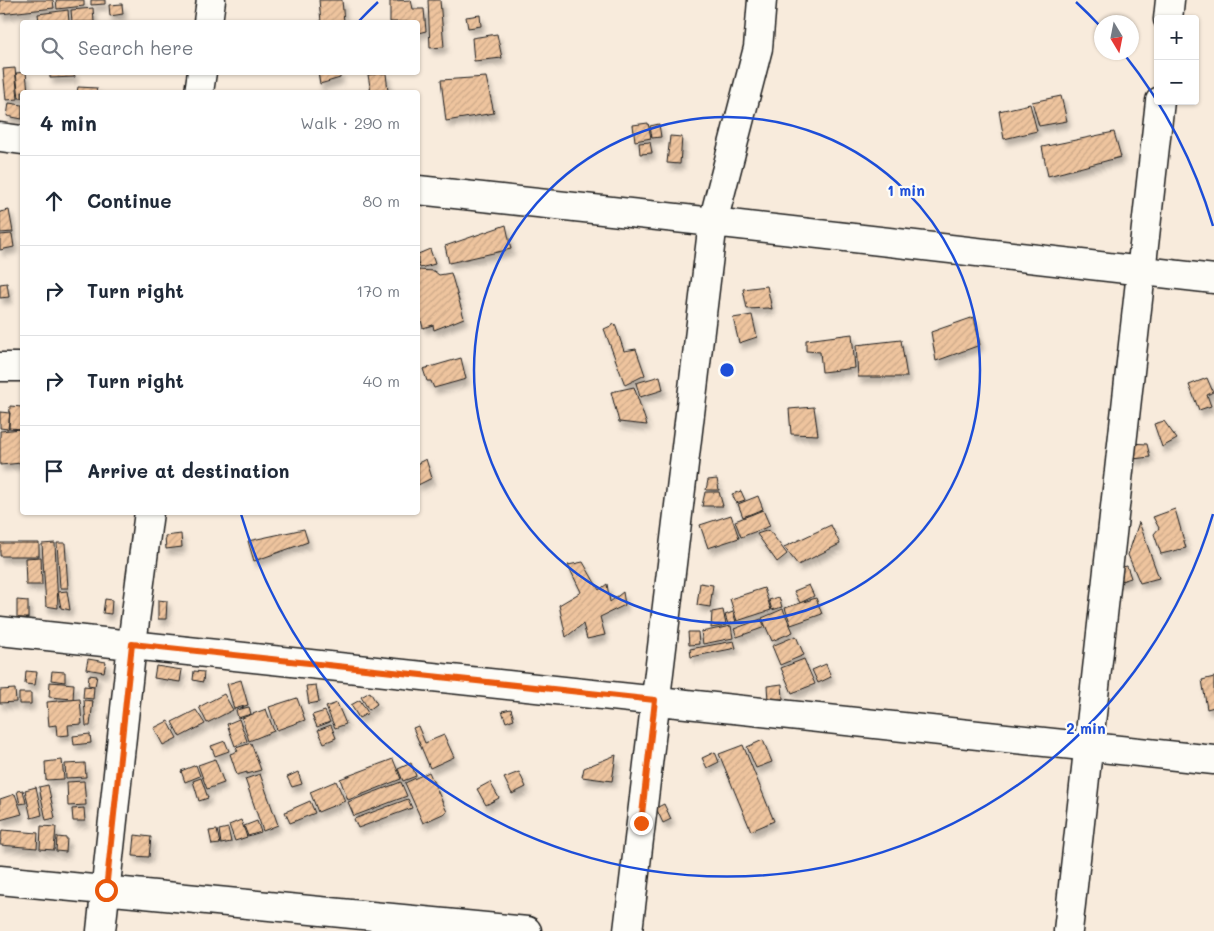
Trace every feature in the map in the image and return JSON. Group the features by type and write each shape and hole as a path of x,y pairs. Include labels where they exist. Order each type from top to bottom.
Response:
{"street":[{"path":"208,20 211,0"},
{"path":"628,931 713,222 758,48 762,0"},
{"path":"1168,15 1170,0"},
{"path":"199,90 202,75"},
{"path":"1068,931 1160,105"},
{"path":"0,137 20,140"},
{"path":"420,190 1214,279"},
{"path":"0,368 20,367"},
{"path":"101,931 132,644 149,515"},
{"path":"0,631 1214,760"},
{"path":"0,880 527,931"}],"building":[{"path":"0,0 53,0 54,8 0,14"},
{"path":"56,0 84,0 84,6 57,9"},
{"path":"91,0 105,0 105,4 91,5"},
{"path":"319,0 342,0 344,20 321,20"},
{"path":"411,0 413,9 424,9 426,31 420,32 420,20 390,20 390,1"},
{"path":"428,0 440,0 444,47 430,48"},
{"path":"122,4 123,14 110,16 109,5"},
{"path":"93,8 94,20 72,20 71,10"},
{"path":"68,10 69,20 39,20 38,14"},
{"path":"480,15 481,26 468,28 466,17"},
{"path":"497,34 502,58 474,61 472,38"},
{"path":"15,68 18,99 6,100 3,69"},
{"path":"16,73 26,75 28,90 20,90 20,98 19,98"},
{"path":"50,75 75,75 75,77 50,78"},
{"path":"318,75 340,75 340,78 320,84"},
{"path":"368,75 386,75 388,90 371,90"},
{"path":"486,77 494,113 446,121 441,80"},
{"path":"78,87 97,88 96,90 77,90"},
{"path":"1061,96 1067,121 1039,126 1032,102"},
{"path":"9,103 20,105 20,119 7,116"},
{"path":"1030,104 1037,131 1004,139 999,111"},
{"path":"648,123 651,138 635,141 633,125"},
{"path":"659,124 661,137 652,138 650,126"},
{"path":"1114,132 1121,157 1048,176 1042,147"},
{"path":"670,136 682,137 680,164 667,163"},
{"path":"650,142 652,153 640,154 639,143"},
{"path":"9,210 13,232 0,233 0,212"},
{"path":"506,225 511,249 449,263 445,246"},
{"path":"12,234 14,247 0,250 0,235"},
{"path":"430,249 435,264 420,268 420,253"},
{"path":"420,270 434,271 439,275 451,273 464,318 434,330 433,325 423,328 420,316"},
{"path":"7,283 9,297 0,298 0,284"},
{"path":"767,286 772,309 747,309 743,289"},
{"path":"752,315 757,337 739,343 733,318"},
{"path":"974,317 980,345 936,361 931,332"},
{"path":"615,324 624,351 636,349 645,375 625,385 604,329"},
{"path":"852,334 855,368 822,372 820,352 806,351 806,340"},
{"path":"901,340 907,377 858,377 856,345"},
{"path":"461,358 466,379 434,388 431,381 427,381 423,369"},
{"path":"660,376 663,390 640,397 636,383"},
{"path":"1207,378 1213,392 1207,395 1211,406 1199,410 1189,385"},
{"path":"634,387 647,425 619,422 611,392"},
{"path":"10,406 20,407 20,429 9,428"},
{"path":"814,407 818,435 791,434 789,409"},
{"path":"0,412 10,413 8,429 0,428"},
{"path":"1164,421 1177,439 1162,447 1154,424"},
{"path":"20,429 20,463 0,465 0,431"},
{"path":"1130,443 1147,444 1150,457 1133,459"},
{"path":"426,459 432,478 420,484 420,462"},
{"path":"717,479 719,490 706,490 708,480"},
{"path":"741,491 745,500 736,503 732,494"},
{"path":"705,492 719,492 723,506 702,506"},
{"path":"758,496 763,509 743,517 738,504"},
{"path":"1175,509 1186,548 1161,554 1154,534 1159,528 1153,517"},
{"path":"763,510 770,526 741,537 735,521"},
{"path":"731,515 739,538 708,548 700,525"},
{"path":"1139,522 1159,578 1140,583 1128,555"},
{"path":"831,525 840,544 798,565 784,547"},
{"path":"304,529 308,542 254,561 248,541"},
{"path":"769,530 787,554 777,562 757,534"},
{"path":"181,534 182,547 166,549 165,536"},
{"path":"0,543 39,543 39,556 0,556"},
{"path":"55,543 58,608 46,606 42,544"},
{"path":"57,543 65,543 68,588 60,588"},
{"path":"41,557 42,585 26,585 25,558"},
{"path":"583,562 599,590 607,584 610,602 623,592 625,605 600,617 605,635 587,639 583,624 566,637 559,605 581,592 568,565"},
{"path":"1127,566 1131,578 1118,582 1115,569"},
{"path":"700,583 713,585 710,607 697,605"},
{"path":"809,585 814,596 800,603 794,591"},
{"path":"764,588 771,610 737,621 730,599"},
{"path":"67,591 70,610 61,608 58,592"},
{"path":"779,597 782,607 772,610 769,600"},
{"path":"816,598 822,614 791,625 785,608"},
{"path":"105,599 112,600 111,614 103,613"},
{"path":"17,600 28,601 28,618 17,618"},
{"path":"158,600 167,601 166,619 158,619"},
{"path":"783,609 793,632 772,641 762,618"},
{"path":"723,610 726,625 711,628 712,612"},
{"path":"733,612 736,622 728,624 725,615"},
{"path":"761,619 765,627 737,637 734,629"},
{"path":"731,626 733,638 703,644 701,632"},
{"path":"688,632 698,632 699,644 689,645"},
{"path":"796,636 804,655 780,665 772,646"},
{"path":"734,641 736,648 691,657 690,649"},
{"path":"88,659 106,662 104,672 86,669"},
{"path":"804,659 815,684 792,693 781,668"},
{"path":"826,664 831,677 818,683 812,670"},
{"path":"156,666 182,670 180,682 154,678"},
{"path":"26,671 37,672 35,685 25,684"},
{"path":"52,671 65,672 65,682 51,680"},
{"path":"194,671 204,672 203,682 193,680"},
{"path":"89,675 97,676 95,686 88,685"},
{"path":"1214,677 1214,707 1207,709 1202,680"},
{"path":"241,680 248,705 234,709 227,684"},
{"path":"50,682 74,684 73,699 49,697"},
{"path":"782,684 783,699 768,700 767,686"},
{"path":"316,685 319,702 309,704 306,686"},
{"path":"84,686 94,687 93,699 83,698"},
{"path":"15,689 16,702 0,703 0,690"},
{"path":"370,692 377,704 369,710 361,697"},
{"path":"19,693 31,693 31,704 19,704"},
{"path":"224,694 233,710 207,723 199,707"},
{"path":"297,698 305,720 277,730 269,707"},
{"path":"80,699 82,724 68,725 69,735 57,736 56,725 49,726 47,702"},
{"path":"84,700 93,701 90,726 86,726"},
{"path":"360,700 368,713 359,718 351,705"},
{"path":"337,703 346,724 335,728 326,707"},
{"path":"249,707 251,714 238,718 236,710"},
{"path":"266,709 274,731 249,741 242,718"},
{"path":"511,709 514,719 506,722 502,711"},
{"path":"196,710 205,724 180,737 172,722"},
{"path":"325,711 330,722 317,727 312,715"},
{"path":"239,719 247,741 235,746 227,724"},
{"path":"168,721 177,738 163,745 154,728"},
{"path":"331,725 336,738 324,743 318,730"},
{"path":"418,726 425,743 444,735 454,757 430,768 413,728"},
{"path":"90,734 91,743 74,745 73,736"},
{"path":"763,740 772,762 756,768 747,747"},
{"path":"225,741 229,751 215,756 211,746"},
{"path":"251,743 261,770 237,775 230,754 238,751 236,748"},
{"path":"743,745 774,821 751,831 719,754"},
{"path":"715,752 719,762 707,768 702,758"},
{"path":"616,755 612,781 582,777 584,768"},
{"path":"215,759 224,783 207,789 198,765"},
{"path":"393,759 401,779 348,800 340,779"},
{"path":"62,760 64,779 46,780 45,762"},
{"path":"85,763 86,777 66,778 65,764"},
{"path":"411,763 416,776 403,781 398,769"},
{"path":"196,765 200,776 185,782 181,771"},
{"path":"298,772 302,784 292,787 287,777"},
{"path":"429,772 447,812 423,823 405,783"},
{"path":"519,772 526,787 512,794 504,778"},
{"path":"260,774 278,825 263,831 245,779"},
{"path":"201,778 208,798 199,801 193,781"},
{"path":"84,781 86,805 68,806 67,782"},
{"path":"336,781 345,801 318,812 310,792"},
{"path":"401,782 407,796 354,816 348,802"},
{"path":"490,782 499,798 486,805 477,789"},
{"path":"48,785 55,818 46,820 39,787"},
{"path":"36,787 42,815 31,818 25,790"},
{"path":"23,790 26,803 20,804 17,791"},
{"path":"15,794 22,814 0,820 0,799"},
{"path":"408,799 412,808 358,828 354,819"},
{"path":"310,801 315,813 290,823 285,812"},
{"path":"664,804 671,819 663,823 656,808"},
{"path":"84,808 85,821 73,821 72,809"},
{"path":"241,820 247,837 235,841 229,825"},
{"path":"257,821 261,832 248,836 244,826"},
{"path":"41,826 56,827 54,850 40,849"},
{"path":"228,828 231,842 221,844 219,830"},
{"path":"2,830 38,833 37,848 0,845"},
{"path":"217,830 220,844 212,845 209,831"},
{"path":"135,835 151,837 149,857 133,856"},
{"path":"57,837 67,838 66,852 56,851"}],"route":[{"path":"106,890 132,644 655,700 641,823"}]}
